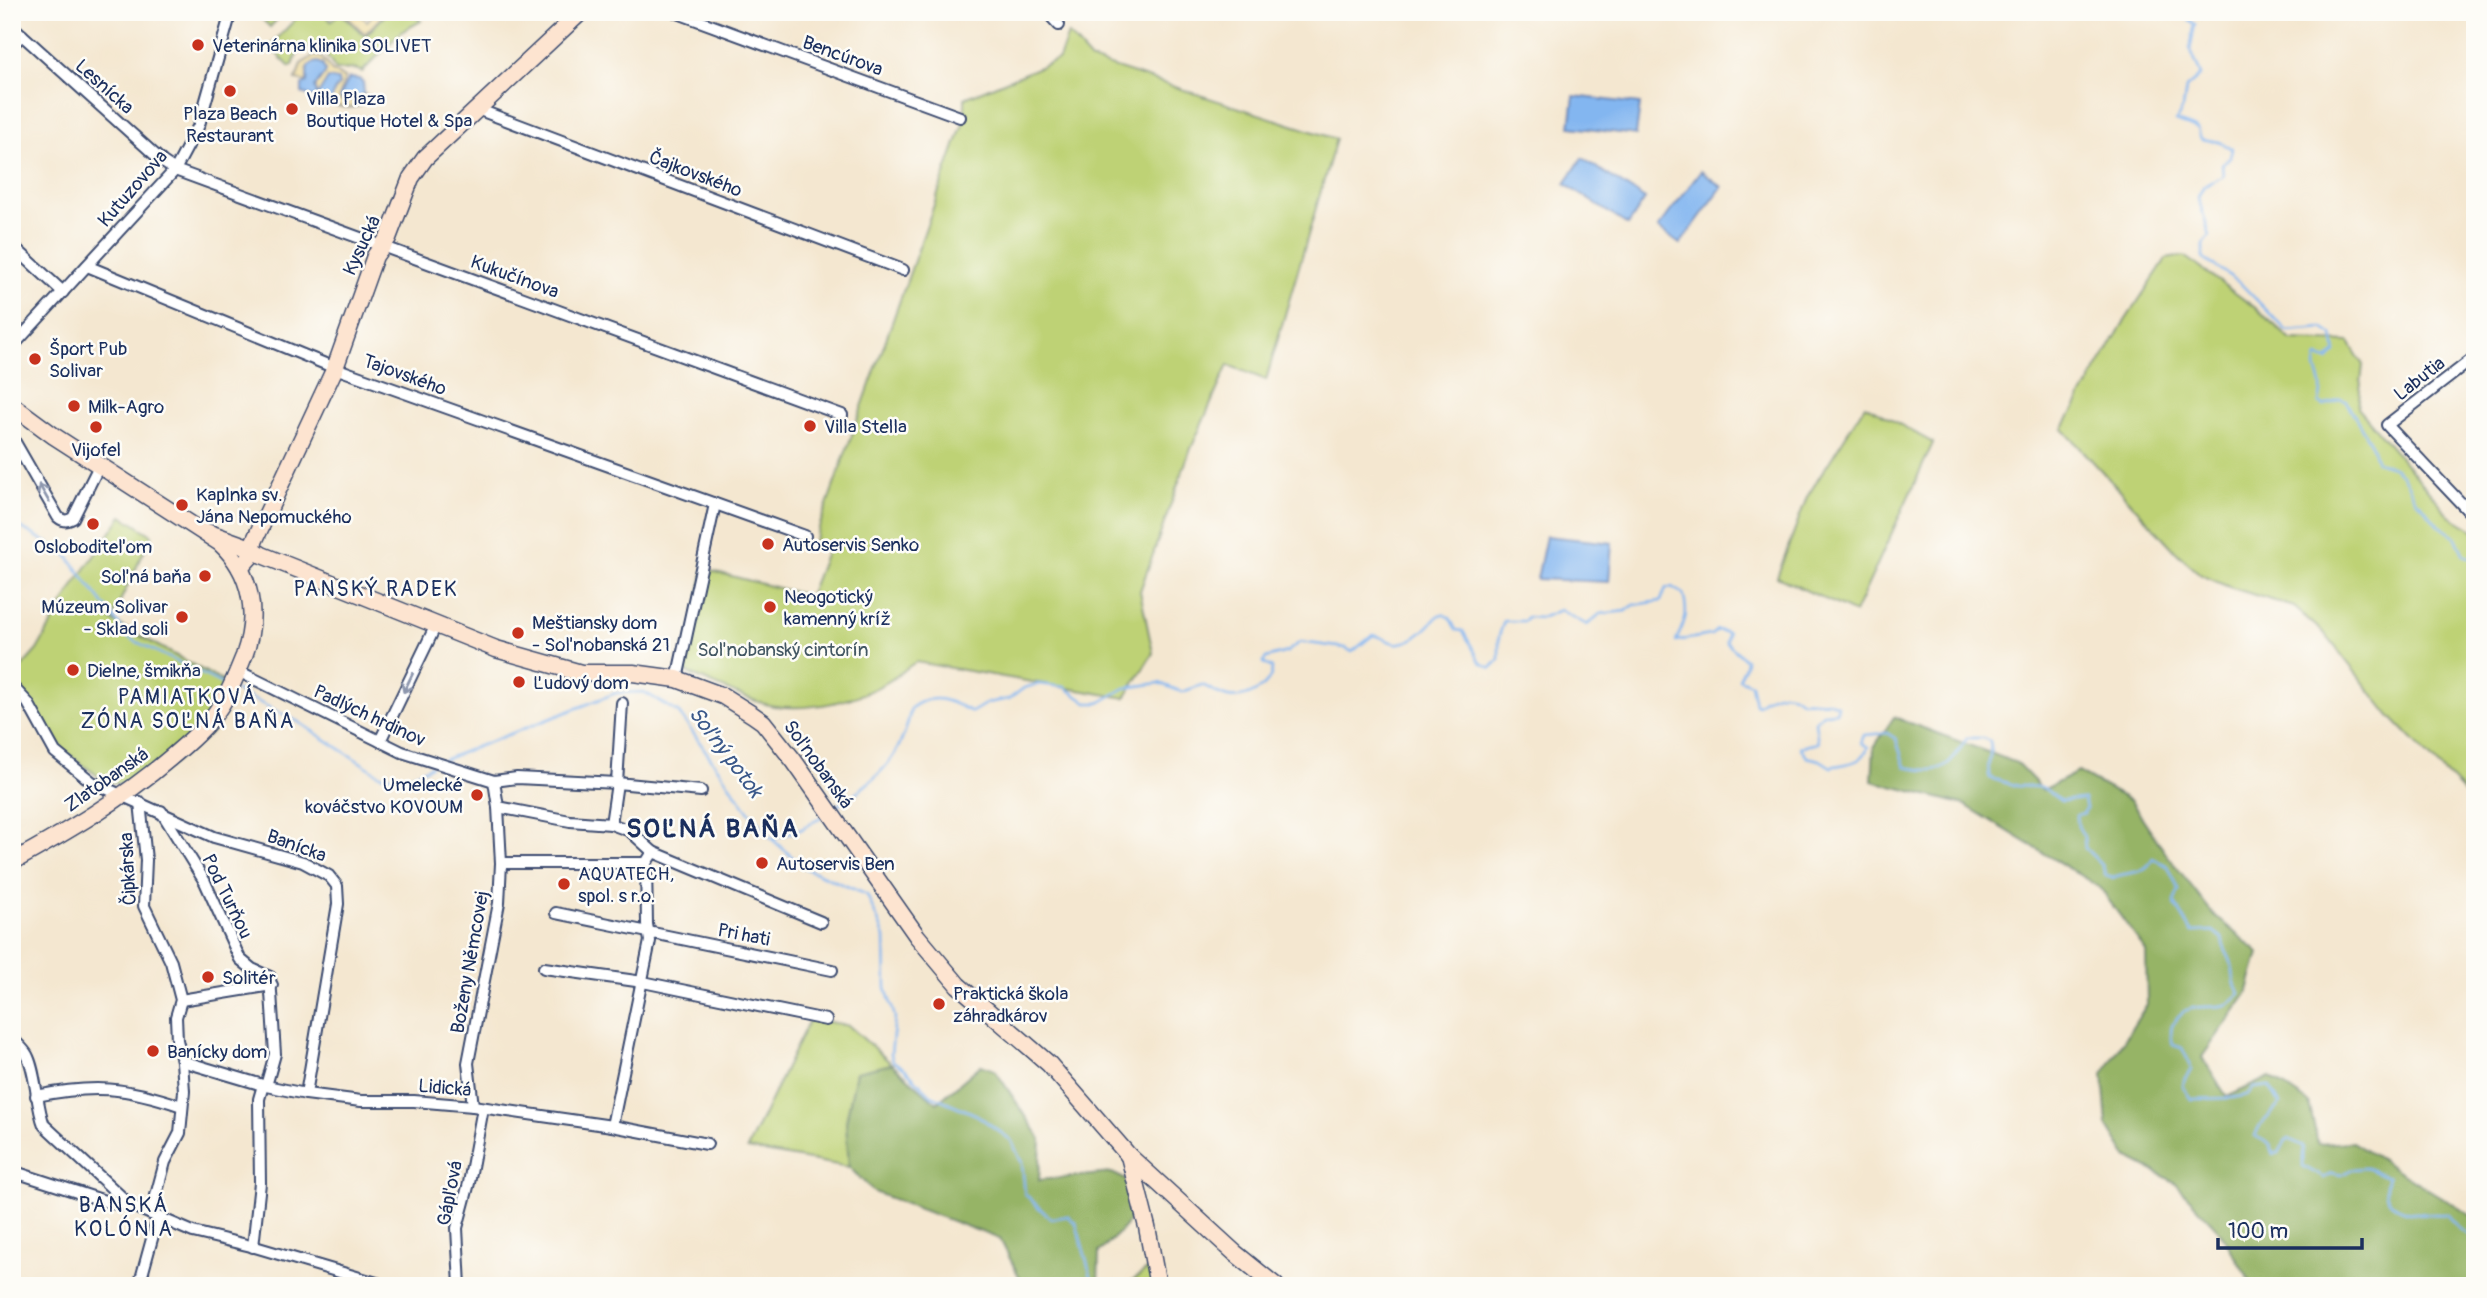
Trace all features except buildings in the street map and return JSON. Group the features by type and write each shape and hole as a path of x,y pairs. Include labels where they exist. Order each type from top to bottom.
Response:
{"street":[{"name":"Kutuzovova","path":"12,347 175,170 198,125 231,12"},
{"name":"Bencúrova","path":"675,12 960,117"},
{"path":"1047,12 1059,25"},
{"name":"Kysucká","path":"251,548 335,368 375,256 388,238 415,171 425,158 572,15"},
{"name":"Lesnícka","path":"12,26 175,170"},
{"path":"12,45 22,36"},
{"name":"Čajkovského","path":"477,109 903,270"},
{"name":"Kukučínova","path":"175,170 842,415"},
{"path":"12,245 63,292"},
{"name":"Tajovského","path":"87,265 335,368 805,536"},
{"name":"Labutia","path":"2475,357 2387,425 2475,518"},
{"path":"12,405 54,436 220,543 238,564 251,548"},
{"path":"12,438 58,517 67,521 73,518 100,464"},
{"path":"677,679 715,504"},
{"name":"Soľnobanská","path":"201,530 496,649 581,673 633,673 677,679 723,696 763,723 794,761 917,936 958,985 1042,1056 1129,1156 1235,1253 1276,1286"},
{"name":"Zlatobanská","path":"12,862 124,796 187,744 222,704 236,676 252,631 253,613 247,584 238,564"},
{"path":"380,741 436,625"},
{"name":"Padlých hrdinov","path":"236,676 402,752 494,781 517,778 617,782 701,791"},
{"name":"Banícka","path":"12,686 28,703 55,752 92,782 214,837 303,862 329,876 337,886 338,904 306,1094"},
{"path":"611,824 617,782 622,703"},
{"name":"Boženy Němcovej","path":"478,1107 468,1063 499,903 501,863 494,781"},
{"name":"Čipkárska","path":"139,1286 165,1161 180,1133 183,1106 182,1061 176,1029 181,1000 171,962 144,906 146,860 140,802"},
{"name":"Pri hati","path":"498,807 570,821 611,824 630,831 653,852 821,922"},
{"name":"Pod Turňou","path":"161,811 205,882 240,959 252,969 270,977 272,985"},
{"path":"612,1126 650,941 646,863 653,852"},
{"path":"501,863 646,863"},
{"name":"Pri hati","path":"556,913 832,970"},
{"path":"544,968 643,982 826,1020"},
{"path":"181,1000 272,985 275,1054 259,1099 260,1183 253,1247"},
{"path":"12,1038 27,1055 32,1068 37,1109 44,1125 130,1205"},
{"name":"Lidická","path":"182,1061 306,1094 361,1101 414,1101 478,1107 708,1143"},
{"path":"36,1096 104,1088 132,1091 183,1106"},
{"name":"Gápľová","path":"460,1286 457,1228 469,1183 478,1107"},
{"path":"1129,1156 1147,1227 1158,1286"},
{"path":"12,1171 111,1203 130,1205 193,1232 387,1286"}],"green space":[{"path":"255,12 284,12 270,27"},
{"path":"302,12 322,12 331,21 342,14 365,36 388,12 412,12 421,21 401,32 362,72 356,69 336,70 326,55 308,48 298,53 290,67 274,51 272,44"},
{"name":"Soľnobanský cintorín","path":"1068,34 1091,60 1336,139 1266,380 1228,365 1189,453 1140,591 1153,653 1125,698 916,662 889,681 848,699 818,706 788,707 755,701 692,675 684,670 704,569 809,596 827,550 813,544 965,118 965,98 1059,59"},
{"path":"2184,256 2257,309 2291,340 2349,342 2363,365 2358,408 2450,516 2475,531 2475,804 2390,716 2325,634 2294,607 2229,587 2201,575 2179,555 2063,429 2121,327 2166,259"},
{"path":"1865,405 1933,443 1855,613 1777,577 1807,497"},
{"path":"122,516 152,535 111,620 233,687 213,731 164,771 118,784 102,779 64,751 19,690 12,685 12,678 37,650 74,585"},
{"path":"1894,717 2017,763 2043,790 2078,772 2131,801 2165,852 2214,915 2259,953 2247,994 2202,1057 2227,1097 2270,1077 2309,1103 2318,1144 2352,1142 2475,1218 2475,1286 2253,1286 2219,1230 2173,1181 2127,1157 2107,1125 2103,1074 2147,1004 2146,951 2099,887 1965,805 1872,781 1874,747"},
{"path":"810,1018 849,1026 892,1064 856,1072 846,1122 849,1167 747,1149"},
{"path":"892,1064 937,1103 981,1065 995,1070 1041,1139 1039,1180 1112,1173 1135,1184 1135,1206 1128,1222 1099,1252 1098,1286 1024,1286 1000,1239 874,1192 849,1167 846,1122 856,1072"},
{"path":"1154,1265 1158,1286 1125,1286"}],"sand":[{"path":"342,12 357,12 367,21 375,12 386,12 365,34"},
{"path":"314,56 321,57 332,71 345,78 339,97 341,101 358,99 365,94 369,96 366,101 352,108 331,104 332,94 337,88 317,97 316,84 325,75 313,63 307,69 307,82 296,80 301,64"}],"water":[{"path":"318,62 326,72 315,87 317,96 328,78 338,80 339,85 334,91 331,104 302,93 309,67"},
{"path":"349,78 363,82 364,93 356,99 343,101 340,96"},
{"path":"1574,96 1640,104 1636,135 1570,127"},
{"path":"1582,158 1645,199 1628,225 1565,184"},
{"path":"1701,171 1722,187 1680,244 1658,228"},
{"path":"1546,536 1612,543 1609,582 1537,579"}],"waterway":[{"path":"2190,12 2189,20 2195,24 2190,49 2201,75 2186,88 2183,108 2176,121 2198,129 2201,139 2220,142 2232,149 2230,158 2222,164 2223,176 2203,187 2198,197 2210,236 2203,244 2203,258 2240,283 2287,331 2323,328 2333,335 2336,352 2328,360 2318,357 2317,361 2321,387 2319,403 2324,406 2340,399 2346,401 2372,446 2377,462 2393,467 2402,474 2416,500 2439,526 2455,536 2464,555 2475,560"},
{"name":"Soľný potok","path":"12,522 66,554 129,638 224,685"},
{"path":"835,807 863,787 885,766 901,741 911,708 927,700 942,699 972,712 987,703 1009,699 1024,688 1038,684 1065,687 1087,703 1099,703 1125,688 1159,683 1182,692 1202,685 1225,696 1242,696 1257,691 1268,681 1272,668 1263,663 1266,658 1287,652 1300,642 1346,648 1352,652 1373,635 1402,643 1420,634 1443,614 1450,618 1456,630 1463,631 1481,663 1491,668 1499,660 1499,636 1504,621 1525,621 1527,617 1541,618 1560,610 1587,625 1600,614 1626,611 1634,605 1661,601 1666,588 1672,587 1683,594 1686,607 1684,623 1676,641 1711,635 1717,630 1728,633 1726,642 1746,660 1739,679 1751,684 1755,704 1785,693 1802,701 1828,701 1838,706 1836,712 1824,713 1815,722 1818,743 1800,747 1807,757 1820,760 1831,767 1854,762 1866,753 1868,747 1861,743 1864,735 1887,733 1896,739 1905,767 1927,770 1948,763 1967,738 1984,738 1990,741 1990,778 2017,786 2042,787 2061,801 2084,799 2086,808 2084,813 2077,815 2078,826 2084,837 2085,848 2102,865 2106,876 2112,878 2140,871 2153,859 2168,866 2179,890 2174,902 2192,932 2213,931 2222,938 2235,985 2240,993 2227,1005 2192,1008 2183,1012 2172,1025 2173,1045 2182,1048 2190,1064 2191,1070 2183,1087 2191,1099 2232,1098 2247,1095 2253,1088 2269,1086 2280,1104 2259,1127 2255,1136 2270,1144 2274,1154 2279,1153 2289,1139 2303,1146 2303,1166 2324,1178 2331,1173 2342,1175 2352,1169 2366,1168 2388,1177 2388,1199 2394,1205 2413,1212 2447,1214 2461,1230 2475,1238"},
{"name":"Soľný potok","path":"236,691 297,721 380,775 406,778 431,766"},
{"name":"Soľný potok","path":"443,760 616,693 644,692 679,713 746,808 772,839 805,868 867,895 885,937 886,988 895,1017 891,1054 893,1061 931,1095 977,1115 1011,1140 1022,1163 1025,1194 1051,1219 1067,1216 1076,1223 1091,1276 1086,1286"},
{"path":"772,839 802,829 824,815"}],"place":[{"name":"Veterinárna klinika SOLIVET","path":"198,45"},
{"name":"Plaza Beach Restaurant","path":"230,91"},
{"name":"Villa Plaza Boutique Hotel & Spa","path":"292,109"},
{"name":"Šport Pub Solivar","path":"35,359"},
{"name":"Milk-Agro","path":"74,406"},
{"name":"Villa Stella","path":"810,426"},
{"name":"Vijofel","path":"96,427"},
{"name":"Kaplnka sv. Jána Nepomuckého","path":"182,505"},
{"name":"Osloboditeľom","path":"93,524"},
{"name":"Autoservis Senko","path":"768,544"},
{"name":"Soľná baňa","path":"205,576"},
{"name":"Neogotický kamenný kríž","path":"770,607"},
{"name":"Múzeum Solivar - Sklad soli","path":"182,617"},
{"name":"Meštiansky dom - Soľnobanská 21","path":"518,633"},
{"name":"Dielne, šmikňa","path":"73,670"},
{"name":"Ľudový dom","path":"519,682"},
{"name":"Umelecké kováčstvo KOVOUM","path":"477,795"},
{"name":"Autoservis Ben","path":"762,863"},
{"name":"AQUATECH, spol. s r.o.","path":"564,884"},
{"name":"Solitér","path":"208,977"},
{"name":"Praktická škola záhradkárov","path":"939,1004"},
{"name":"Banícky dom","path":"153,1051"}],"district":[{"name":"PANSKÝ RADEK","path":"376,589"},
{"name":"PAMIATKOVÁ ZÓNA SOĽNÁ BAŇA","path":"188,709"},
{"name":"SOĽNÁ BAŇA","path":"713,828"},
{"name":"BANSKÁ KOLÓNIA","path":"124,1217"}]}
